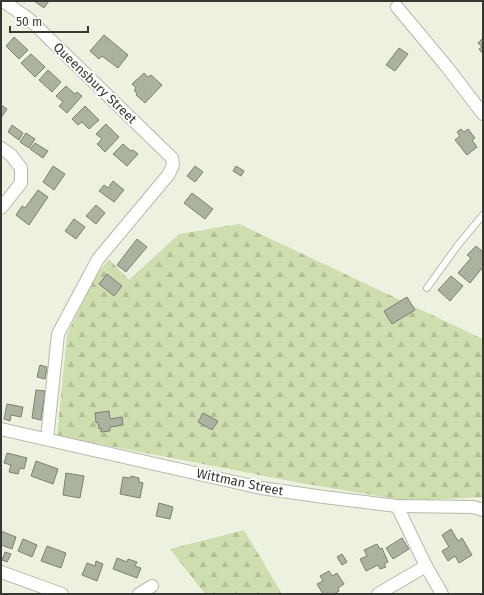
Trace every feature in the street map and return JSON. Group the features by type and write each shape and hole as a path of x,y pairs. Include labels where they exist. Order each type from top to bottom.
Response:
{"street":[{"name":"Queensbury Street","path":"3,1 29,20 172,158 173,165 169,174 98,259 58,334 47,439"},
{"path":"397,7 447,67 483,114"},
{"path":"1,148 11,155 21,168 21,183 1,208"},
{"name":"Wittman Street","path":"1,429 261,488 397,506 473,507 483,510"},
{"path":"397,506 426,566 442,594"},
{"path":"378,594 426,566"},
{"path":"1,572 62,594"},
{"path":"139,594 152,586"}],"lane":[{"path":"427,288 458,245 483,215"}],"green space":[{"path":"239,224 483,339 483,497 409,501 306,484 57,436 67,335 92,281 109,259 129,280 179,234"},
{"path":"244,530 282,594 205,594 170,549"}],"building":[{"path":"34,1 49,1 44,8"},
{"path":"104,35 128,55 118,68 102,56 99,59 90,51"},
{"path":"14,37 28,50 19,59 6,46"},
{"path":"483,38 483,54 479,49 482,47 478,43"},
{"path":"399,48 408,54 395,71 386,65"},
{"path":"31,54 45,67 35,77 21,63"},
{"path":"48,70 61,82 52,92 39,80"},
{"path":"144,73 148,77 151,75 162,85 145,103 136,95 137,94 134,90 136,88 132,84"},
{"path":"66,86 75,94 77,92 82,96 67,113 59,106 63,102 56,96"},
{"path":"1,105 7,109 1,118"},
{"path":"85,106 99,120 89,129 82,122 78,125 72,119"},
{"path":"106,124 119,137 105,152 97,144 102,139 96,134"},
{"path":"12,125 23,133 19,140 8,132"},
{"path":"461,129 464,132 468,129 475,138 472,140 477,147 467,155 455,140 460,136 457,132"},
{"path":"26,133 35,139 29,148 20,142"},
{"path":"35,143 48,151 43,158 30,149"},
{"path":"123,144 131,151 133,150 138,154 127,166 113,154"},
{"path":"53,166 65,174 54,190 43,182"},
{"path":"195,166 203,172 195,182 187,176"},
{"path":"236,166 244,171 241,176 233,171"},
{"path":"113,181 124,190 114,202 99,191 104,185 108,188"},
{"path":"38,190 48,197 29,225 16,215 22,206 25,208"},
{"path":"192,193 213,209 205,219 184,203"},
{"path":"96,205 105,213 96,224 86,216"},
{"path":"74,219 85,227 76,239 65,231"},
{"path":"137,239 147,247 126,272 117,265"},
{"path":"476,246 483,252 483,267 470,283 458,273 471,258 467,255"},
{"path":"107,274 122,286 114,296 99,284"},
{"path":"451,276 463,286 450,301 438,290"},
{"path":"407,297 415,310 392,324 384,311"},
{"path":"40,365 47,367 45,379 37,377"},
{"path":"36,390 45,391 41,420 32,418"},
{"path":"7,404 23,407 21,417 11,415 10,421 4,419"},
{"path":"109,411 110,419 122,417 123,425 110,427 110,431 101,432 98,422 96,423 95,413"},
{"path":"203,413 218,421 212,430 198,422"},
{"path":"7,453 27,458 24,469 20,468 18,474 9,472 11,465 4,463"},
{"path":"36,461 58,469 53,484 31,476"},
{"path":"66,473 84,476 80,498 63,495"},
{"path":"131,476 139,478 139,482 143,483 140,498 120,494 123,477 130,478"},
{"path":"159,503 173,507 170,519 156,516"},
{"path":"451,529 458,541 462,538 472,555 459,563 455,556 448,561 442,551 449,547 442,535"},
{"path":"1,531 16,537 12,549 1,545"},
{"path":"402,538 409,549 393,559 386,548"},
{"path":"23,539 37,545 32,557 18,551"},
{"path":"377,544 380,549 382,548 388,562 384,564 386,567 380,569 378,565 366,571 360,559 367,556 364,550"},
{"path":"47,546 66,553 61,568 41,561"},
{"path":"5,552 11,554 7,562 2,560"},
{"path":"342,554 347,562 342,565 337,557"},
{"path":"117,558 127,562 128,559 137,562 135,566 141,568 137,578 113,569"},
{"path":"96,561 103,564 97,581 82,575 87,563 95,566"},
{"path":"329,571 332,576 337,573 344,584 338,588 339,591 334,594 323,594 317,584 323,581 320,576"}]}
